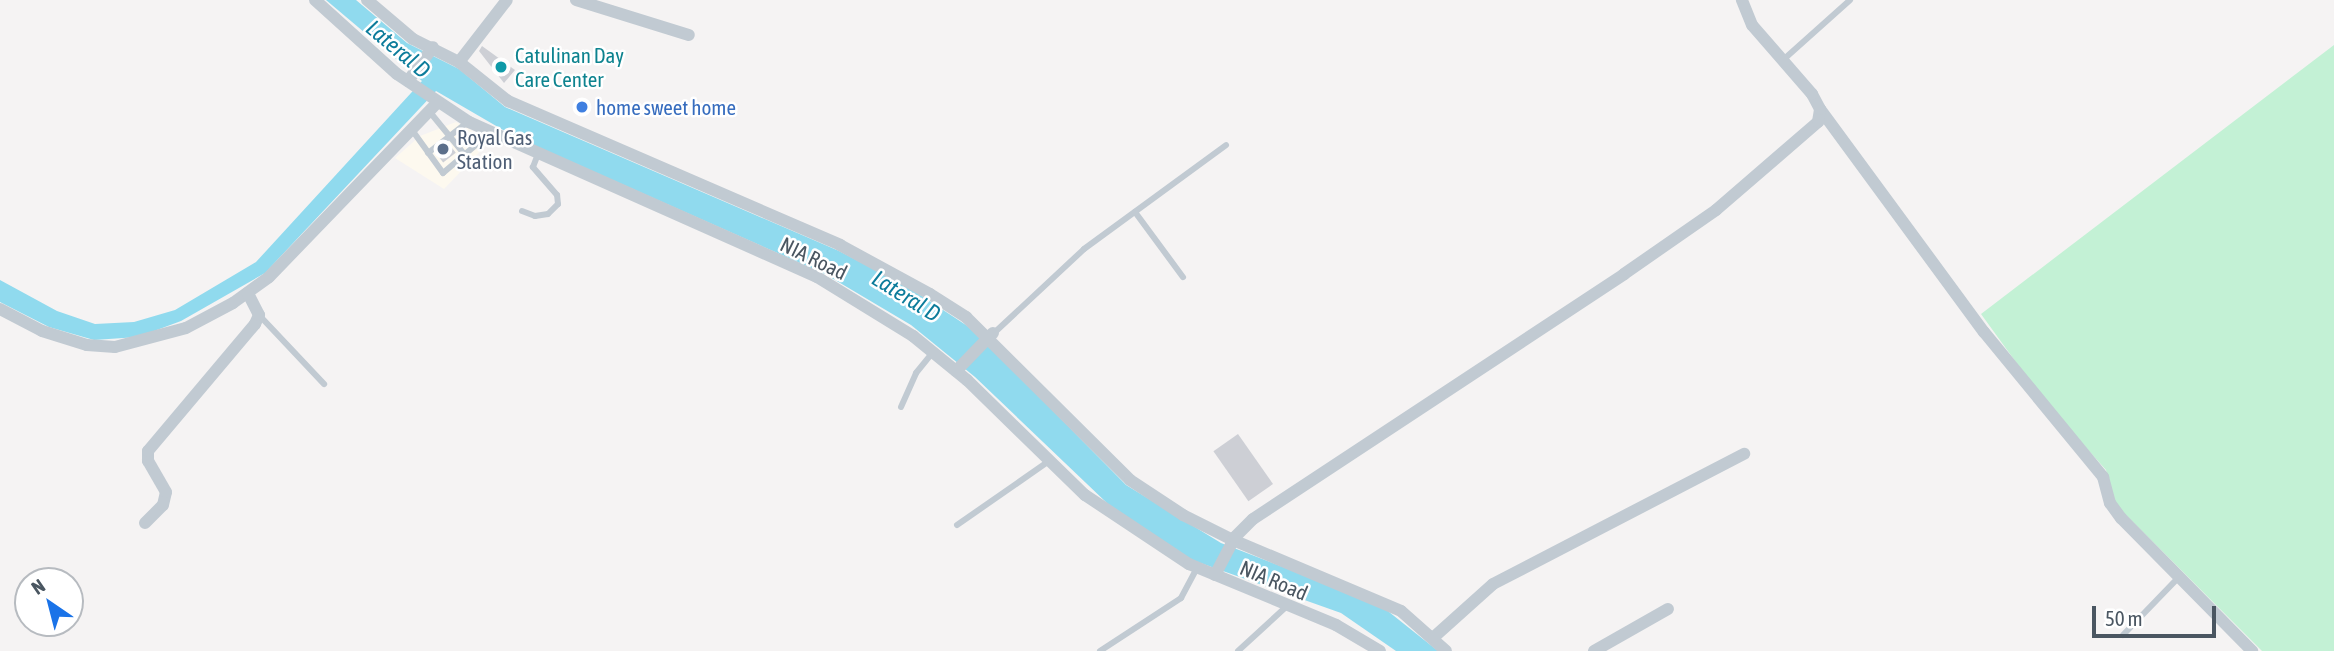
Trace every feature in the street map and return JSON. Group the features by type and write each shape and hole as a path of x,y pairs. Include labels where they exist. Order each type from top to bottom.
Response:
{"street":[{"name":"NIA Road","path":"315,0 412,81 432,103 490,133 817,277 959,368 1049,461 1103,508 1197,567 1216,573 1286,607 1336,625 1380,651"},
{"path":"367,0 413,39 430,51 459,62 508,101 880,265 967,317 1130,480 1183,515 1232,542 1362,591 1401,611 1446,651"},
{"path":"459,62 507,0"},
{"path":"576,0 689,35"},
{"path":"1742,0 1752,25 1783,60 1984,332 2103,477 2110,503 2121,518 2252,651"},
{"path":"412,81 430,51"},
{"path":"0,309 42,331 88,345 115,347 186,328 248,293 309,240 412,130 432,103"},
{"path":"1216,573 1232,542 1253,519 1337,460 1457,386 1716,210 1818,122 1820,109"},
{"path":"145,523 163,505 166,492 148,461 148,451 259,315 248,293"},
{"path":"959,368 989,338"},
{"path":"1434,638 1493,584 1744,454"},
{"path":"1594,651 1668,609"}],"lane":[{"path":"1783,60 1850,0"},
{"path":"432,103 450,136 465,155"},
{"path":"428,153 469,122"},
{"path":"412,130 443,173 490,133"},
{"path":"989,338 1034,293 1135,212 1226,145"},
{"path":"522,212 536,216 548,214 558,204 557,195 533,167 538,154"},
{"path":"1135,212 1184,277"},
{"path":"259,315 324,384"},
{"path":"901,407 916,373 933,352"},
{"path":"957,525 1049,461"},
{"path":"1100,651 1181,598 1197,567"},
{"path":"2123,635 2178,578"},
{"path":"1238,651 1286,607"}],"shaded area":[{"name":"Royal Gas Station","path":"456,122 490,141 444,189 395,158 420,136"}],"green space":[{"path":"2334,45 2334,651 2262,651 2114,503 2106,470 2042,398 1981,314"}],"water":[{"name":"Lateral D","path":"326,0 356,0 407,43 459,69 505,107 839,251 908,287 972,329 1126,485 1221,543 1379,604 1438,651 1396,651 1341,613 1192,560 1108,504 975,377 911,325 825,274 515,137 436,91 265,273 181,321 138,337 94,340 49,327 0,302 0,280 57,311 95,324 134,322 175,310 256,262 422,81"}],"building":[{"name":"Catulinan Day Care Center","path":"482,46 515,70 504,83 479,51"},
{"path":"449,144 456,153 443,163 436,154"},
{"path":"1238,434 1273,484 1248,501 1213,451"}],"place":[{"name":"Catulinan Day Care Center","path":"501,67"},
{"name":"home sweet home","path":"582,107"},
{"name":"Royal Gas Station","path":"443,149"}]}
